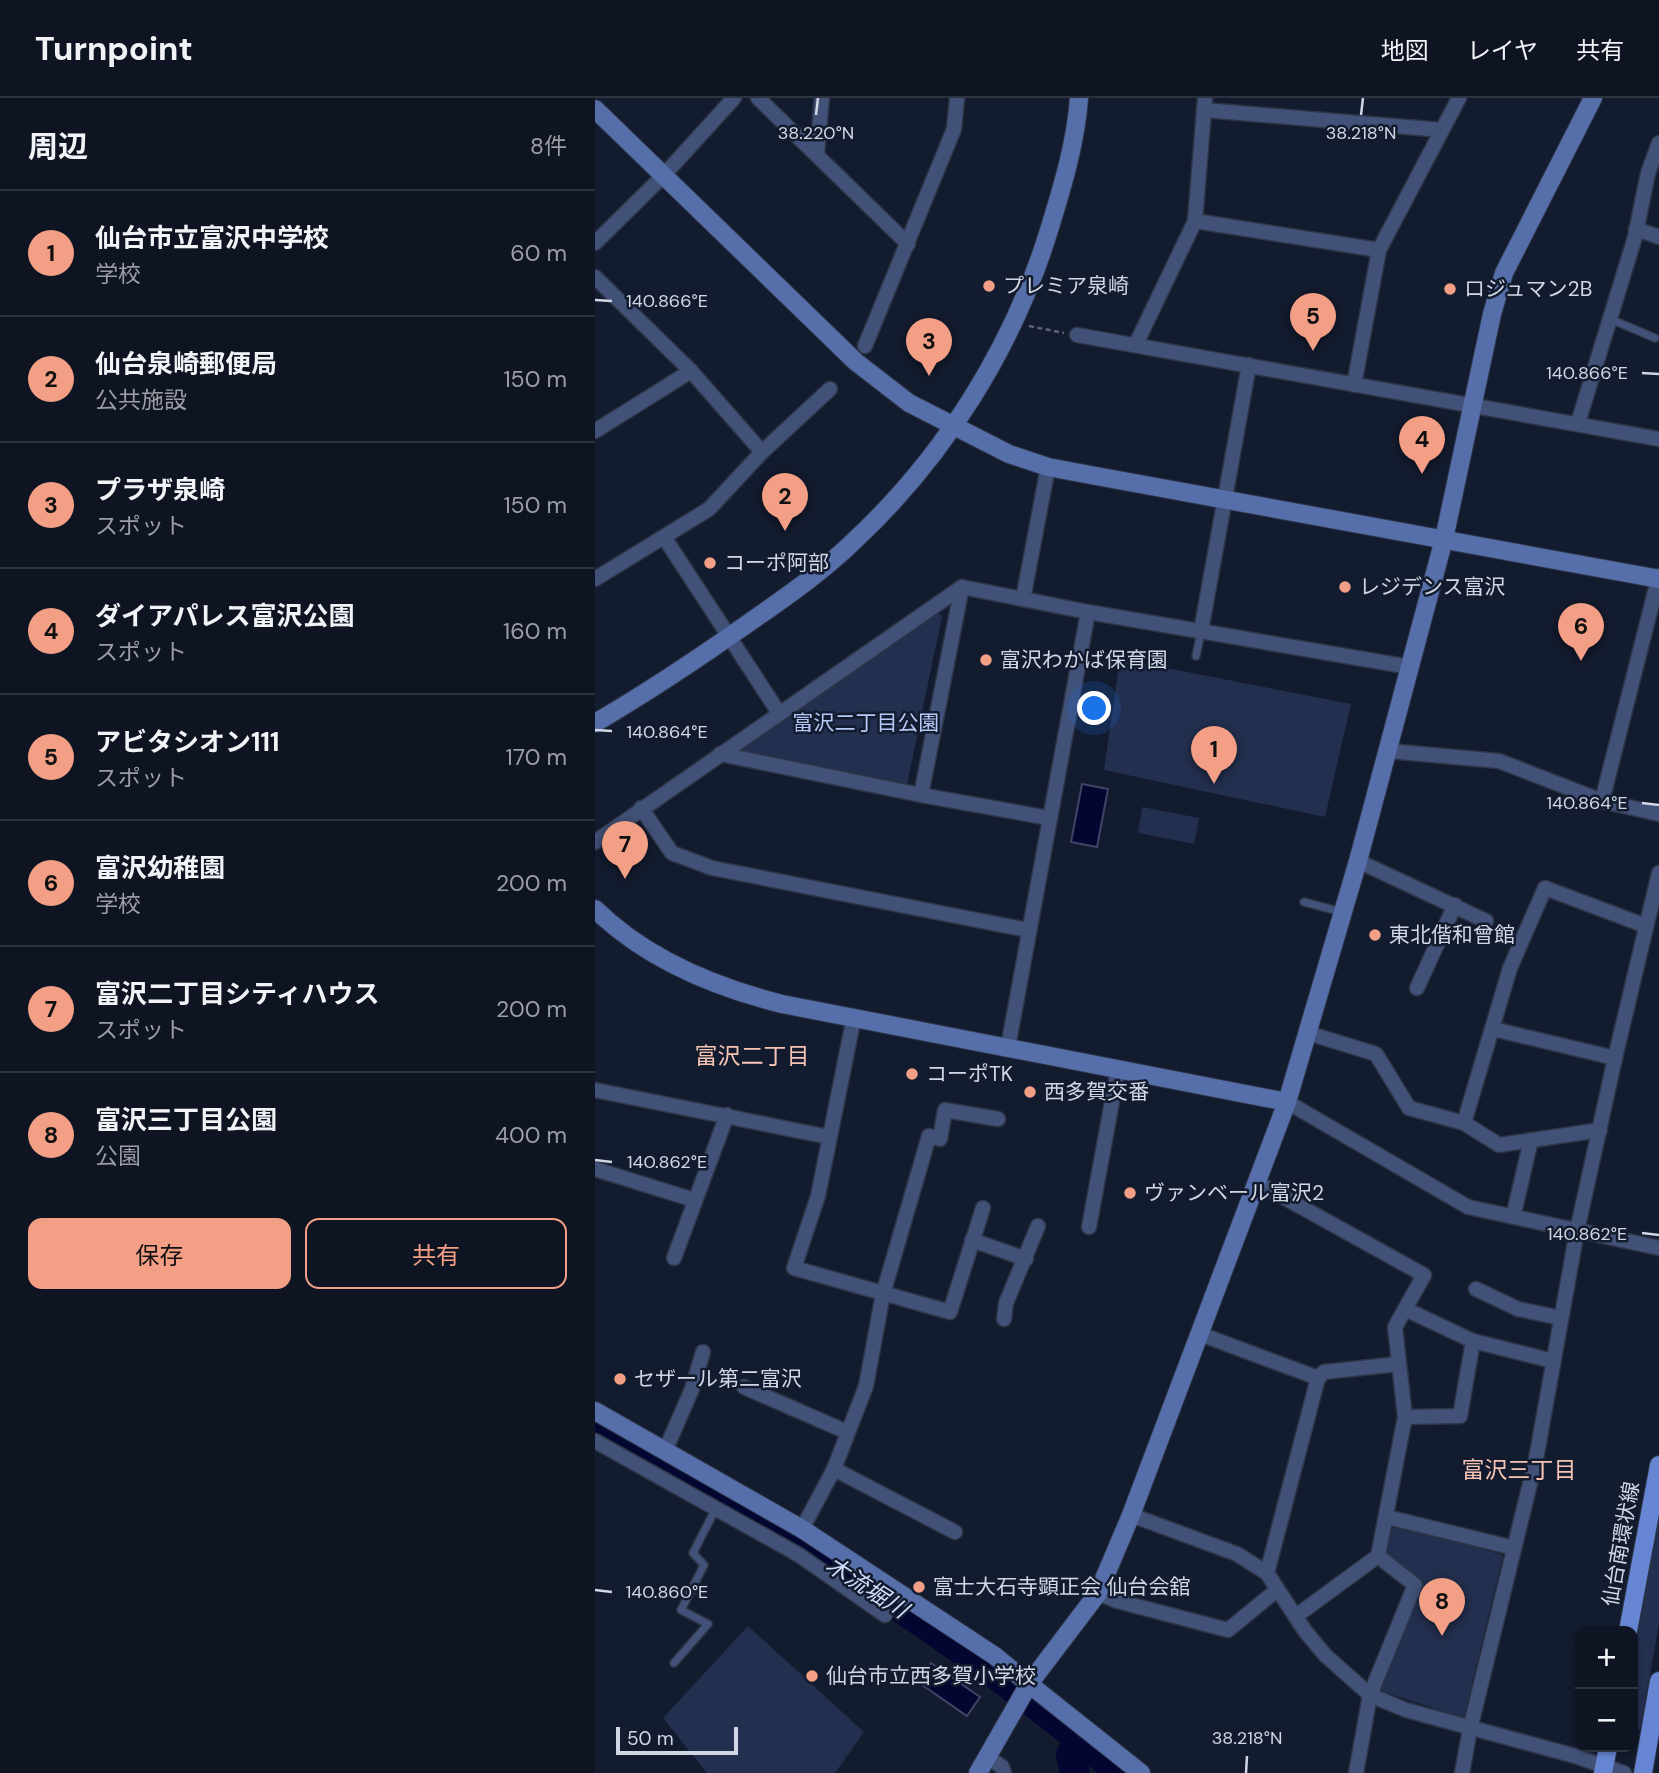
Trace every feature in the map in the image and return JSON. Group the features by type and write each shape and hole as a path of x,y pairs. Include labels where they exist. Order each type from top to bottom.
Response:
{"main road":[{"name":"仙台南環状線","path":"1629,1626 1659,1465"},
{"path":"1643,1773 1659,1681"},
{"path":"1604,1770 1607,1752"}],"street":[{"path":"595,243 664,175 734,98"},
{"path":"758,98 908,244"},
{"path":"817,153 822,98"},
{"path":"865,346 954,129 957,98"},
{"path":"595,723 728,637 808,581 855,541 922,467 953,426 1002,348 1025,299 1061,192 1079,98"},
{"path":"1354,385 1379,250 1459,98"},
{"path":"978,1773 1028,1686 1098,1593 1131,1516 1258,1183 1308,1033 1411,667 1444,539 1471,406 1504,273 1593,98"},
{"path":"1136,344 1195,221 1204,104 1442,131"},
{"path":"595,109 856,362 909,403 1009,453 1048,467 1659,578 1602,801"},
{"path":"1578,423 1636,229 1648,173 1659,143"},
{"path":"1195,221 1379,250"},
{"path":"1636,229 1659,237"},
{"path":"595,277 601,292 691,371 762,452"},
{"path":"1077,335 1659,439"},
{"path":"1201,631 1249,365"},
{"path":"595,431 691,371"},
{"path":"595,579 709,509 762,452 830,389"},
{"path":"1023,598 1048,467"},
{"path":"664,537 779,713"},
{"path":"595,842 962,587 1088,612 1411,667"},
{"path":"921,795 962,587"},
{"path":"1008,1047 1088,612"},
{"path":"1388,751 1499,761 1602,801 1659,814"},
{"path":"720,754 1049,818"},
{"path":"641,808 672,853 712,869 1028,930"},
{"path":"1358,860 1486,921"},
{"path":"1462,1773 1470,1729 1536,1460 1577,1231 1659,873"},
{"path":"1464,1123 1510,968 1545,888 1646,926"},
{"path":"1417,988 1455,905"},
{"path":"595,909 608,922 646,949 692,975 742,994 1287,1102 1468,1207 1659,1248"},
{"path":"854,1017 818,1196 794,1268 950,1312 983,1208"},
{"path":"1493,1029 1615,1058"},
{"path":"1308,1033 1376,1054 1409,1108 1464,1123 1499,1145 1600,1130"},
{"path":"1089,1227 1118,1069"},
{"path":"595,1090 829,1137"},
{"path":"802,1529 834,1469 866,1385 883,1294 929,1136 940,1139 946,1110 998,1119"},
{"path":"674,1258 727,1115"},
{"path":"1513,1217 1531,1140"},
{"path":"595,1169 694,1200"},
{"path":"1258,1183 1423,1275 1395,1327 1405,1417 1378,1556 1296,1616"},
{"path":"1005,1320 1006,1303 1038,1226"},
{"path":"972,1240 1025,1259"},
{"path":"1476,1289 1518,1309 1561,1318"},
{"path":"1405,1309 1473,1341 1553,1361"},
{"path":"1200,1334 1318,1378"},
{"path":"1405,1417 1460,1416 1473,1341"},
{"path":"665,1451 692,1389 703,1352"},
{"path":"1267,1573 1318,1378 1324,1372 1398,1364"},
{"path":"744,1387 848,1432"},
{"path":"595,1411 665,1451 721,1497 884,1616 900,1596"},
{"path":"595,1441 721,1497 802,1529 995,1656 1028,1686 1141,1773"},
{"path":"834,1469 955,1532"},
{"path":"1131,1516 1237,1554 1267,1573 1325,1655 1370,1695 1406,1710 1575,1755 1604,1770 1624,1773"},
{"path":"1387,1517 1514,1548"},
{"path":"1356,1773 1370,1695 1415,1585 1378,1556"},
{"path":"1098,1593 1117,1601 1228,1630 1277,1590"},
{"path":"988,1757 1002,1767 1004,1773"}],"lane":[{"path":"1610,319 1655,338"},
{"path":"1196,656 1201,631"},
{"path":"1304,902 1343,912"},
{"path":"674,1663 708,1624 681,1609 704,1565 693,1553 721,1497"}],"path":[{"path":"1028,326 1077,335"}],"green space":[{"name":"富沢二丁目公園","path":"935,612 942,616 907,785 738,754 737,748"},
{"path":"1120,659 1351,704 1325,817 1104,770"},
{"path":"1142,807 1199,818 1194,844 1138,833"},
{"path":"1659,1509 1659,1624 1640,1730 1638,1631"},
{"path":"1394,1524 1503,1555 1464,1718 1378,1690 1421,1582 1385,1553"},
{"path":"748,1626 864,1732 835,1773 707,1773 663,1718"}],"shaded area":[{"path":"1082,784 1108,789 1097,847 1071,842"},
{"path":"931,1663 980,1697 967,1716 918,1682"}],"waterway":[{"name":"木流堀川","path":"595,1429 757,1518 869,1587 998,1676 1121,1773"},
{"path":"1075,1773 1071,1754 1088,1744"}],"place":[{"name":"プレミア泉崎","path":"989,286"},
{"name":"ロジュマン2B","path":"1450,289"},
{"name":"アビタシオン111","path":"1313,351"},
{"name":"プラザ泉崎","path":"929,376"},
{"name":"ダイアパレス富沢公園","path":"1422,474"},
{"name":"仙台泉崎郵便局","path":"785,531"},
{"name":"コーポ阿部","path":"710,563"},
{"name":"レジデンス富沢","path":"1345,587"},
{"name":"富沢わかば保育園","path":"986,660"},
{"name":"富沢幼稚園","path":"1581,661"},
{"name":"仙台市立富沢中学校","path":"1214,784"},
{"name":"富沢二丁目シティハウス","path":"625,879"},
{"name":"東北偕和曾館","path":"1375,935"},
{"name":"コーポTK","path":"912,1074"},
{"name":"西多賀交番","path":"1030,1092"},
{"name":"ヴァンベール富沢2","path":"1130,1193"},
{"name":"セザール第二富沢","path":"620,1379"},
{"name":"富士大石寺顕正会 仙台会舘","path":"919,1587"},
{"name":"富沢三丁目公園","path":"1442,1636"},
{"name":"仙台市立西多賀小学校","path":"812,1676"}],"district":[{"name":"富沢二丁目","path":"752,1056"},
{"name":"富沢三丁目","path":"1519,1470"}]}
